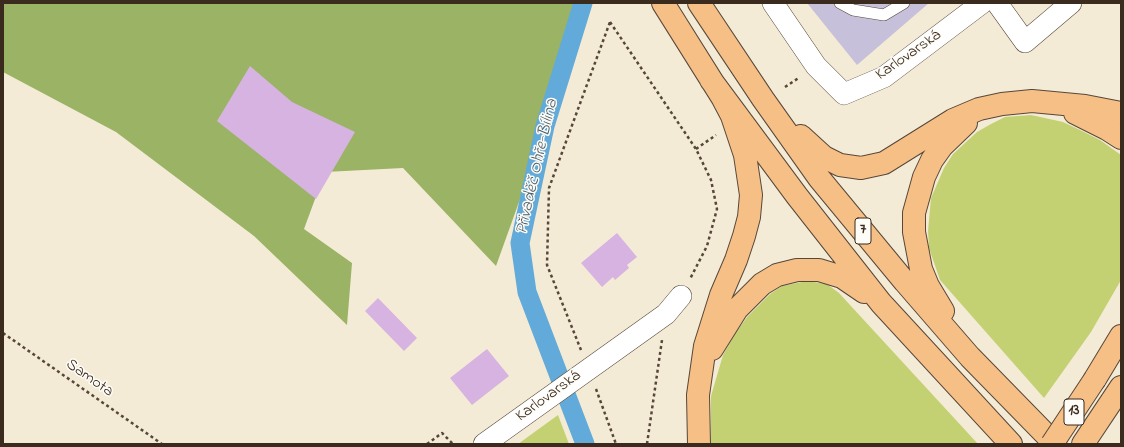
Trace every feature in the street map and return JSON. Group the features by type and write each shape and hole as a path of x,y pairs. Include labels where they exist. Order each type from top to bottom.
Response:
{"highway":[{"name":"7","path":"663,3 712,80 797,196 881,303 1011,444"},
{"name":"7","path":"699,3 763,99 820,178 905,282 970,357 1054,444"},
{"path":"699,444 698,395 702,364 710,326 744,236 749,218 750,195 749,175 739,135 732,116 712,80"},
{"path":"763,99 824,157 840,165 861,168 884,163 953,120 979,109 1002,104 1032,101 1085,106 1121,113"},
{"path":"1032,101 1068,110 1091,120 1121,138"},
{"path":"970,357 928,286 921,269 914,232 914,213 924,177 942,146 969,120 1002,104"},
{"path":"698,395 712,350 737,309 762,284 777,275 807,269 831,272 842,276 881,303"},
{"name":"13","path":"1054,444 1121,336"},
{"name":"13","path":"1083,444 1118,392"}],"street":[{"name":"Karlovarská","path":"772,3 816,66 844,94 884,77 982,3"},
{"path":"997,3 1025,42 1071,3"},
{"name":"Karlovarská","path":"484,444 588,368 666,314 681,296"}],"lane":[{"path":"840,3 853,10 884,15 904,3"}],"path":[{"path":"616,444 588,368 547,265 549,188 610,22 696,149 711,180 717,209 707,246 681,296"},
{"path":"696,149 716,135"},
{"path":"646,444 666,314"},
{"name":"Samota","path":"3,333 162,444"},
{"path":"427,444 442,433 453,444"}],"shaded area":[{"path":"807,3 929,3 857,65"}],"green space":[{"path":"3,3 586,3 547,124 496,266 403,168 325,172 304,229 352,263 347,325 254,236 116,132 3,72"},
{"path":"1031,115 1063,122 1100,140 1121,155 1121,280 1091,332 1044,398 940,280 929,248 928,231 931,198 944,168 953,154 977,132 1005,117"},
{"path":"807,281 827,284 839,293 978,444 711,444 711,396 723,355 735,334 747,317 770,294 782,286"},
{"path":"558,415 569,444 518,444"}],"building":[{"path":"250,66 292,102 355,132 316,199 217,121"},
{"path":"617,233 637,257 627,265 629,268 615,280 613,277 602,287 581,263"},
{"path":"378,298 417,338 404,351 365,311"},
{"path":"487,349 509,376 472,405 450,378"}],"waterway":[{"name":"Přivaděč Ohře-Bílina","path":"583,3 545,126 520,243 527,292 585,444"}]}
